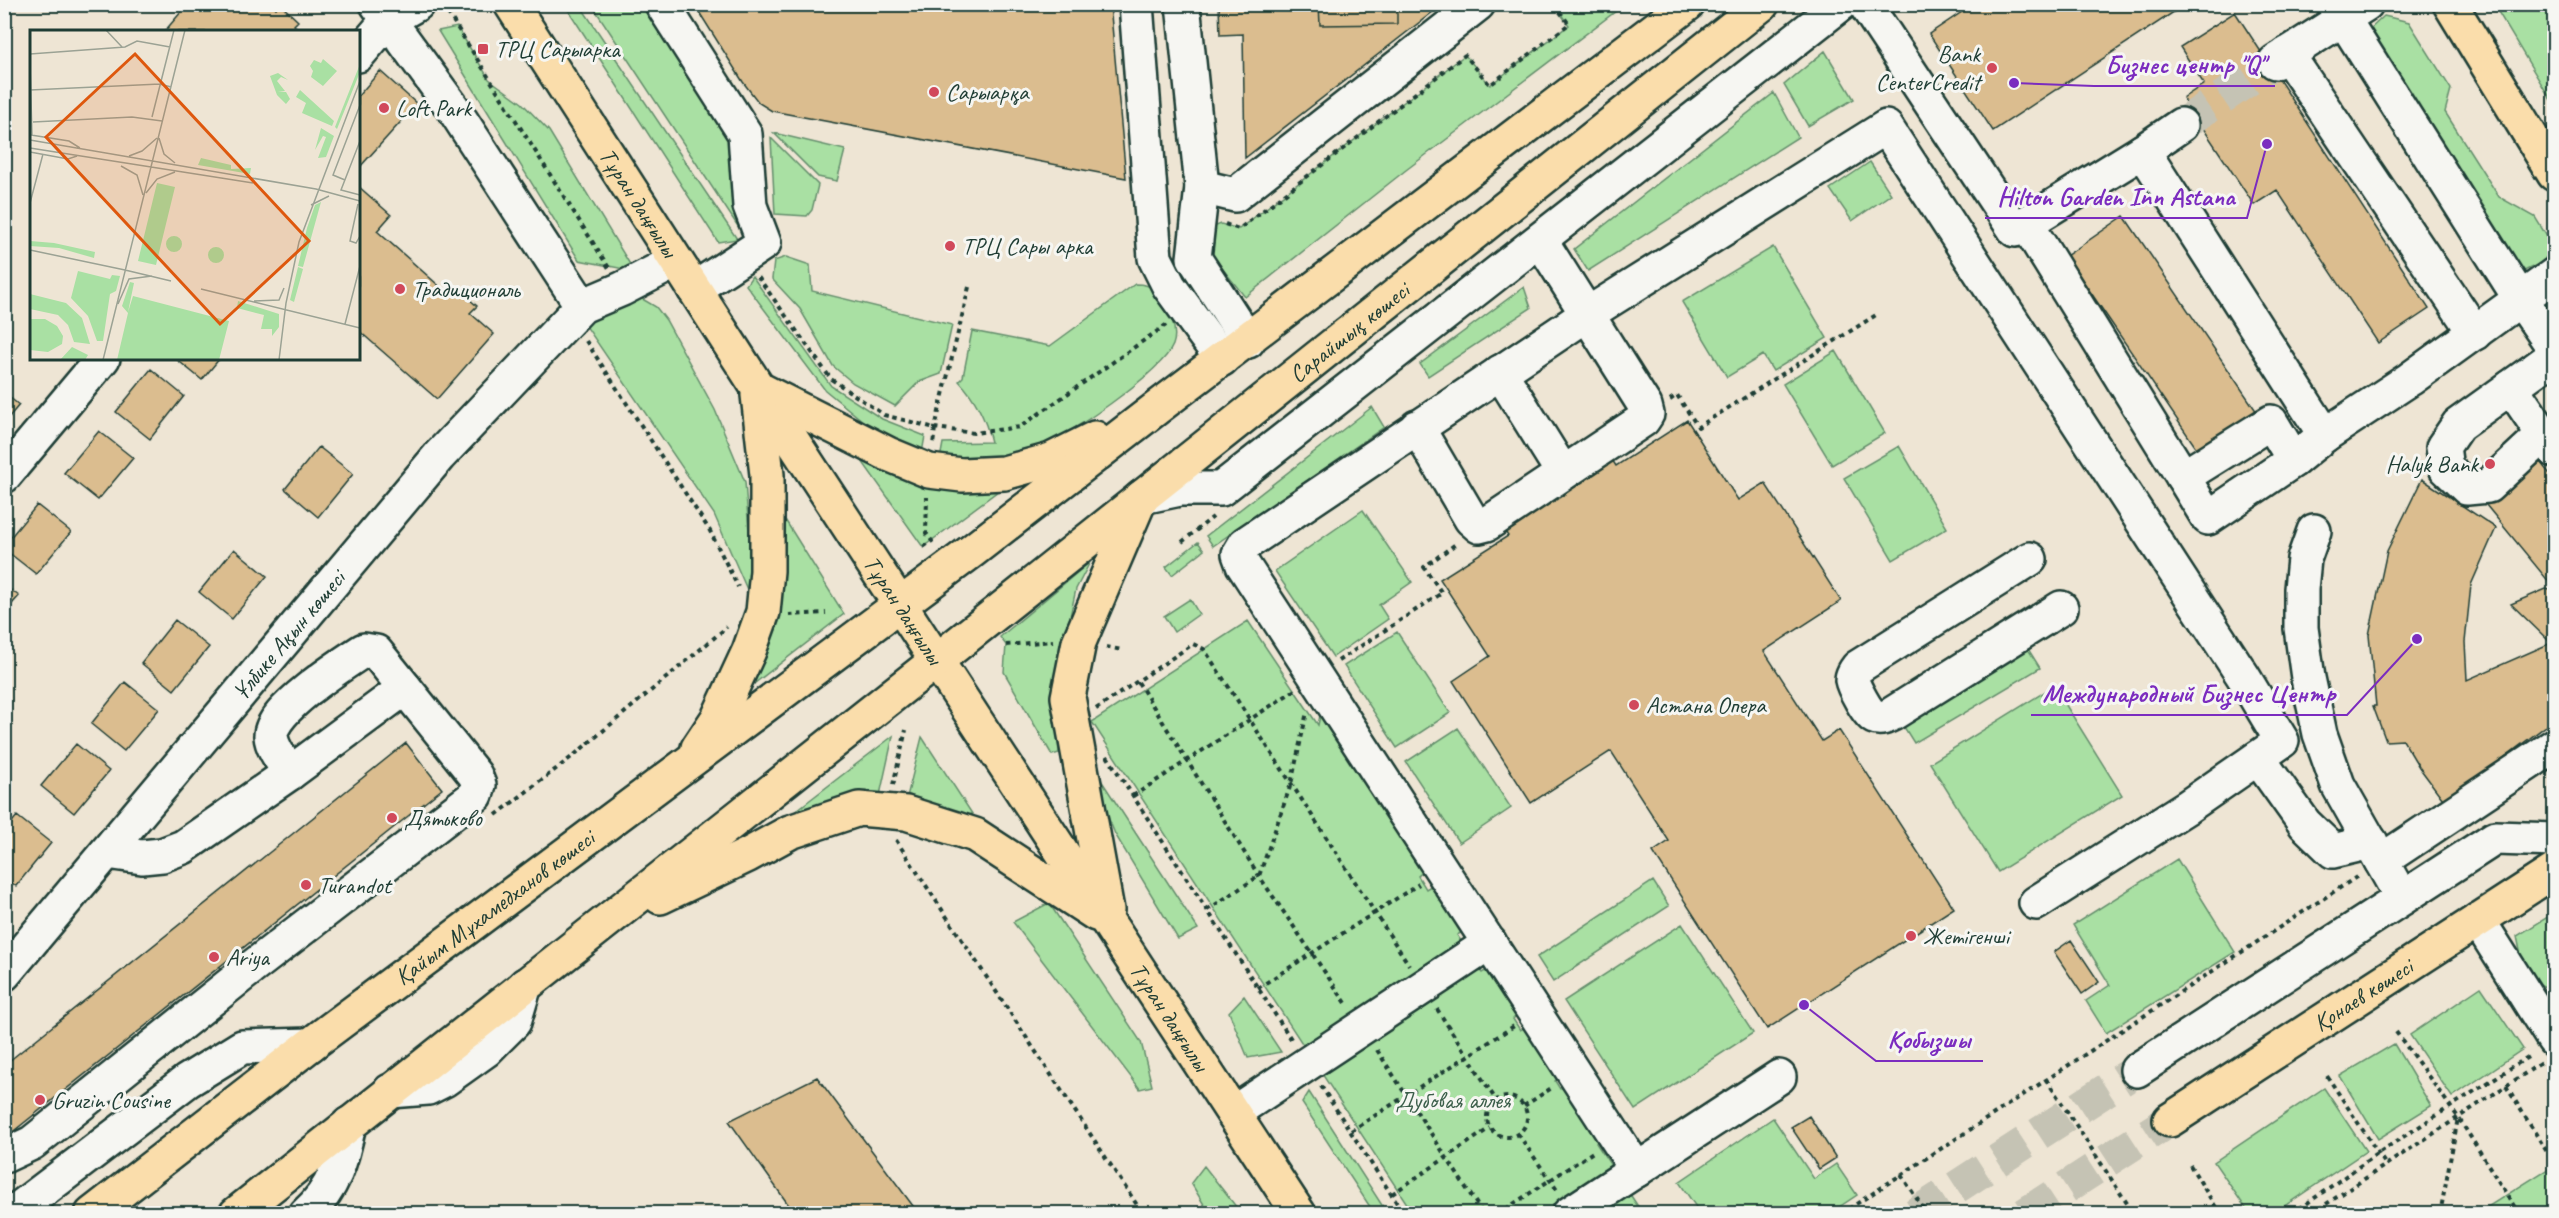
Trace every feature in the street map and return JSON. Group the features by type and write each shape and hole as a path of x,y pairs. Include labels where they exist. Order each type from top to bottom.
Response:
{"main road":[{"name":"Тұран даңғылы","path":"511,4 899,605 1299,1214"},
{"path":"899,605 1688,4"},
{"name":"Сарайшық көшесі","path":"936,661 1762,4"},
{"path":"2450,4 2554,174"},
{"path":"758,388 888,454 929,471 962,475 1004,473 1051,460 1158,407"},
{"path":"684,768 718,718 764,612 767,571 767,476 758,388"},
{"path":"1110,924 1068,697 1082,634 1142,497"},
{"name":"Қайым Мұхамедханов көшесі","path":"92,1214 310,1044 684,768 899,605"},
{"path":"236,1214 936,661"},
{"path":"608,921 748,855 790,831 860,809 906,813 975,836 1110,924"},
{"name":"Қонаев көшесі","path":"2170,1120 2554,871"}],"street":[{"path":"360,52 382,13 417,4"},
{"path":"662,4 745,134 750,206 764,243 694,289"},
{"path":"1136,4 1155,258 1169,286 1235,350"},
{"path":"1183,4 1202,187 1194,258 1235,350"},
{"path":"1202,187 1235,195 1478,4"},
{"path":"1142,497 1180,489 1221,489 1541,241 1841,4"},
{"path":"1865,4 2015,230 2181,125"},
{"path":"2475,333 2281,58 2348,9 2521,300 2554,348"},
{"path":"382,13 454,111 576,311 676,261"},
{"path":"1637,1170 1243,566 1239,555 1245,544 1586,315 1886,127 2244,676 2283,741 2187,807 2036,903"},
{"path":"2143,151 2325,435"},
{"path":"2026,223 2208,518 2475,333 2554,275"},
{"path":"1417,428 1472,519 1479,526 1487,524 1643,420 1647,414 1645,406 1541,241"},
{"name":"Ұлбике Ақын көшесі","path":"4,974 439,456 576,311"},
{"path":"2511,387 2549,442 2488,486 2467,488 2446,468 2443,447 2458,425 2554,356"},
{"path":"4,476 101,360"},
{"path":"1500,372 1563,473"},
{"path":"2183,477 2271,422 2294,460"},
{"path":"2314,531 2304,559 2301,628 2308,678 2327,758 2338,784 2402,898"},
{"path":"2030,559 1858,667 1852,676 1852,683 1870,714 1875,718 1883,718 1892,714 2061,608"},
{"path":"4,1156 32,1143 242,975 476,795 479,785 475,775 376,652 369,649 322,677 276,720 270,734 272,742 290,773"},
{"path":"107,852 142,857 162,855 183,847 290,773 405,688"},
{"path":"2258,758 2305,824 2332,851 2376,851 2554,746"},
{"path":"2137,1070 2496,838 2554,840"},
{"path":"2478,921 2547,1049"},
{"path":"1233,1113 1490,943"},
{"path":"12,1214 187,1081 242,1047 310,1044"},
{"path":"1570,1213 1779,1077"},
{"path":"306,1214 330,1187 337,1174 349,1124"}],"path":[{"path":"443,4 622,289"},
{"path":"1221,224 1239,229 1465,55 1490,85 1569,24 1554,4"},
{"path":"756,275 831,379 884,415 935,428 974,433 1020,427 1170,323"},
{"path":"932,448 969,287"},
{"path":"576,311 710,531 739,590"},
{"path":"1647,414 1677,395 1698,427 1876,315"},
{"path":"923,547 932,541 926,533 928,491"},
{"path":"1133,796 1442,593 1424,567 1479,526"},
{"path":"781,615 826,613"},
{"path":"1006,645 1063,641"},
{"path":"1092,712 1193,644 1200,645 1496,1100"},
{"path":"1208,910 1259,876 1291,784 1315,676"},
{"path":"1138,682 1259,876 1313,953 1483,1214"},
{"path":"892,788 906,730"},
{"path":"1102,748 1404,1214"},
{"path":"894,837 1143,1214"},
{"path":"1841,1214 2046,1079 2376,851"},
{"path":"1258,988 1442,870"},
{"path":"1351,1131 1407,1097 1535,1012"},
{"path":"2396,1032 2458,1117 2519,1214"},
{"path":"2311,1214 2506,1086 2547,1049"},
{"path":"2292,1214 2378,1153 2547,1049"},
{"path":"1524,1106 1574,1073"},
{"path":"2327,1076 2386,1165"},
{"path":"2046,1079 2134,1214"},
{"path":"2506,1086 2554,1163"},
{"path":"1511,1097 1524,1106 1527,1121 1518,1134 1503,1137 1490,1128 1487,1113 1496,1100 1511,1097"},
{"path":"2440,1214 2458,1117"},
{"path":"1392,1194 1490,1128"},
{"path":"1518,1134 1570,1213"},
{"path":"1498,1214 1616,1137"},
{"path":"2190,1165 2220,1214"},
{"path":"1901,1175 1927,1214"}],"green space":[{"path":"565,5 580,5 737,239 718,242"},
{"path":"592,5 646,5 722,118 736,153 741,231"},
{"path":"1554,5 1624,5 1406,170 1245,297 1210,253 1211,228 1221,224 1239,229 1465,55 1490,85 1569,25"},
{"path":"2494,5 2554,5 2554,105"},
{"path":"2384,16 2409,22 2451,89 2445,112 2499,197 2535,217 2554,248 2541,263 2520,273 2368,31"},
{"path":"457,27 489,79 522,103 549,131 634,271 579,260 438,31"},
{"path":"1825,51 1854,99 1808,126 1784,85"},
{"path":"1774,93 1798,137 1588,271 1574,249"},
{"path":"774,133 845,150 837,181 818,177"},
{"path":"771,138 818,185 812,210 807,216 775,214"},
{"path":"1870,162 1891,194 1852,221 1830,189"},
{"path":"1773,247 1827,338 1773,371 1763,355 1727,377 1682,302"},
{"path":"786,257 810,265 812,291 952,325 941,374 919,382 895,406 853,383 833,366 800,309 772,279 774,261"},
{"path":"752,276 831,386 882,419 925,436 922,453 874,430 825,390 746,285"},
{"path":"1135,284 1146,285 1161,295 1174,325 1173,345 1151,371 1089,419 1035,450 1000,457 940,459 943,443 991,442 979,410 959,381 963,377 972,331 1050,346"},
{"path":"1524,287 1531,308 1428,376 1420,364"},
{"path":"639,297 656,307 666,320 715,410 745,482 754,593 749,594 714,514 586,326 617,299"},
{"path":"1836,351 1885,433 1832,465 1783,384"},
{"path":"1372,407 1384,427 1213,546 1206,536"},
{"path":"845,437 1014,479 923,547"},
{"path":"1899,446 1947,528 1893,560 1844,478"},
{"path":"774,502 844,614 737,697"},
{"path":"1363,510 1412,582 1379,605 1388,619 1333,657 1275,571"},
{"path":"1198,542 1204,550 1172,575 1166,567"},
{"path":"1090,562 1076,589 1054,690 1059,753 1052,755 1004,672 1006,645 1000,637"},
{"path":"1190,599 1199,614 1174,632 1164,616"},
{"name":"Дубовая аллея","path":"1248,621 1318,725 1321,711 1426,869 1418,876 1426,889 1434,884 1464,931 1457,935 1482,973 1487,970 1516,1016 1513,1019 1520,1030 1524,1028 1559,1078 1555,1081 1560,1089 1563,1087 1599,1141 1596,1143 1641,1211 1645,1213 1413,1213 1092,722"},
{"path":"1397,632 1450,713 1397,748 1344,666"},
{"path":"2025,644 2040,668 1914,743 1899,719"},
{"path":"2054,686 2122,795 1998,872 1930,763"},
{"path":"1458,728 1511,808 1459,843 1406,762"},
{"path":"893,736 880,795 808,807 789,816"},
{"path":"922,737 978,823 906,801"},
{"path":"1101,780 1198,929 1178,939 1115,834 1098,792"},
{"path":"2177,859 2235,952 2106,1033 2086,1001 2110,985 2073,925"},
{"path":"1653,881 1669,906 1553,982 1537,957"},
{"path":"1049,903 1141,1042 1152,1086 1140,1089 1013,922"},
{"path":"2554,913 2554,992 2525,976 2517,936"},
{"path":"1682,924 1753,1033 1635,1110 1564,1001"},
{"path":"2481,987 2523,1049 2452,1097 2410,1035"},
{"path":"1244,996 1281,1052 1248,1058 1229,1012"},
{"path":"2394,1044 2431,1106 2378,1139 2340,1076"},
{"path":"2324,1088 2366,1151 2274,1213 2249,1213 2214,1162"},
{"path":"1309,1092 1387,1213 1374,1213 1302,1103"},
{"path":"1773,1118 1814,1179 1836,1164 1857,1195 1830,1213 1700,1213 1679,1182"},
{"path":"2554,1165 2554,1213 2478,1213"},
{"path":"1204,1166 1241,1213 1209,1213 1191,1183"}],"building":[{"path":"188,4 273,4 276,8 280,4 298,21 294,25 299,30 166,30"},
{"name":"Сарыарқа","path":"694,4 1110,4 1126,178 772,111 759,103 743,82"},
{"path":"1219,4 1443,4 1245,158 1243,34 1220,35"},
{"path":"1319,4 1397,4 1397,24 1320,25"},
{"path":"1974,4 2186,4 1993,131 1929,34"},
{"path":"2235,12 2429,309 2378,343 2277,190 2254,205 2183,98 2204,84 2180,47"},
{"path":"380,71 417,104 360,167 360,94"},
{"name":"Традициональ","path":"360,188 391,215 377,231 446,292 453,285 477,306 470,313 494,334 437,399 360,332"},
{"path":"2124,216 2257,412 2199,452 2066,256"},
{"path":"177,360 218,360 202,380"},
{"path":"151,369 184,396 150,439 116,412"},
{"path":"4,393 19,405 4,423"},
{"name":"Астана Опера","path":"1687,420 1738,500 1765,483 1841,601 1764,651 1822,741 1839,730 1954,908 1767,1029 1653,852 1669,841 1611,751 1531,803 1453,681 1490,656 1440,579 1508,536 1498,522 1607,452 1616,466"},
{"path":"99,431 133,458 98,500 64,473"},
{"path":"319,447 353,474 318,517 285,489"},
{"path":"2535,456 2554,479 2554,588 2486,505"},
{"path":"2422,479 2496,528 2471,585 2465,642 2467,680 2551,643 2511,604 2546,589 2554,591 2554,720 2445,802 2419,767 2403,740 2386,741 2373,706 2376,706 2369,635 2387,551"},
{"path":"37,505 71,532 36,574 4,549 4,545"},
{"path":"234,549 267,576 232,619 199,592"},
{"path":"4,585 19,596 4,613"},
{"path":"175,620 209,647 174,690 141,663"},
{"path":"125,682 159,709 124,751 91,724"},
{"path":"406,743 442,789 10,1134 4,1128 4,1065"},
{"path":"76,744 109,771 74,813 41,786"},
{"path":"17,816 51,843 16,886 4,877 4,832"},
{"path":"2071,940 2099,982 2082,994 2054,952"},
{"path":"817,1077 919,1214 795,1214 729,1121"},
{"path":"1809,1116 1836,1158 1819,1169 1791,1127"}],"tunnel":[{"path":"2181,125 2275,62"},
{"path":"1915,1214 2137,1070"},
{"path":"2025,1214 2170,1120"}],"place":[{"name":"ТРЦ Сарыарка","path":"483,49"},
{"name":"Bank CenterCredit","path":"1992,68"},
{"name":"Бизнес центр \"Q\"","path":"2014,83"},
{"name":"Сарыарқа","path":"934,92"},
{"name":"Loft Park","path":"384,108"},
{"name":"Hilton Garden Inn Astana","path":"2267,144"},
{"name":"ТРЦ Сары арка","path":"950,246"},
{"name":"Традициональ","path":"400,289"},
{"name":"Halyk Bank","path":"2490,464"},
{"name":"Международный Бизнес Центр","path":"2417,639"},
{"name":"Астана Опера","path":"1634,705"},
{"name":"Дятьково","path":"392,818"},
{"name":"Turandot","path":"306,885"},
{"name":"Жетігенші","path":"1911,936"},
{"name":"Ariya","path":"214,957"},
{"name":"Қобызшы","path":"1804,1005"},
{"name":"Gruzin Cousine","path":"40,1100"}]}
